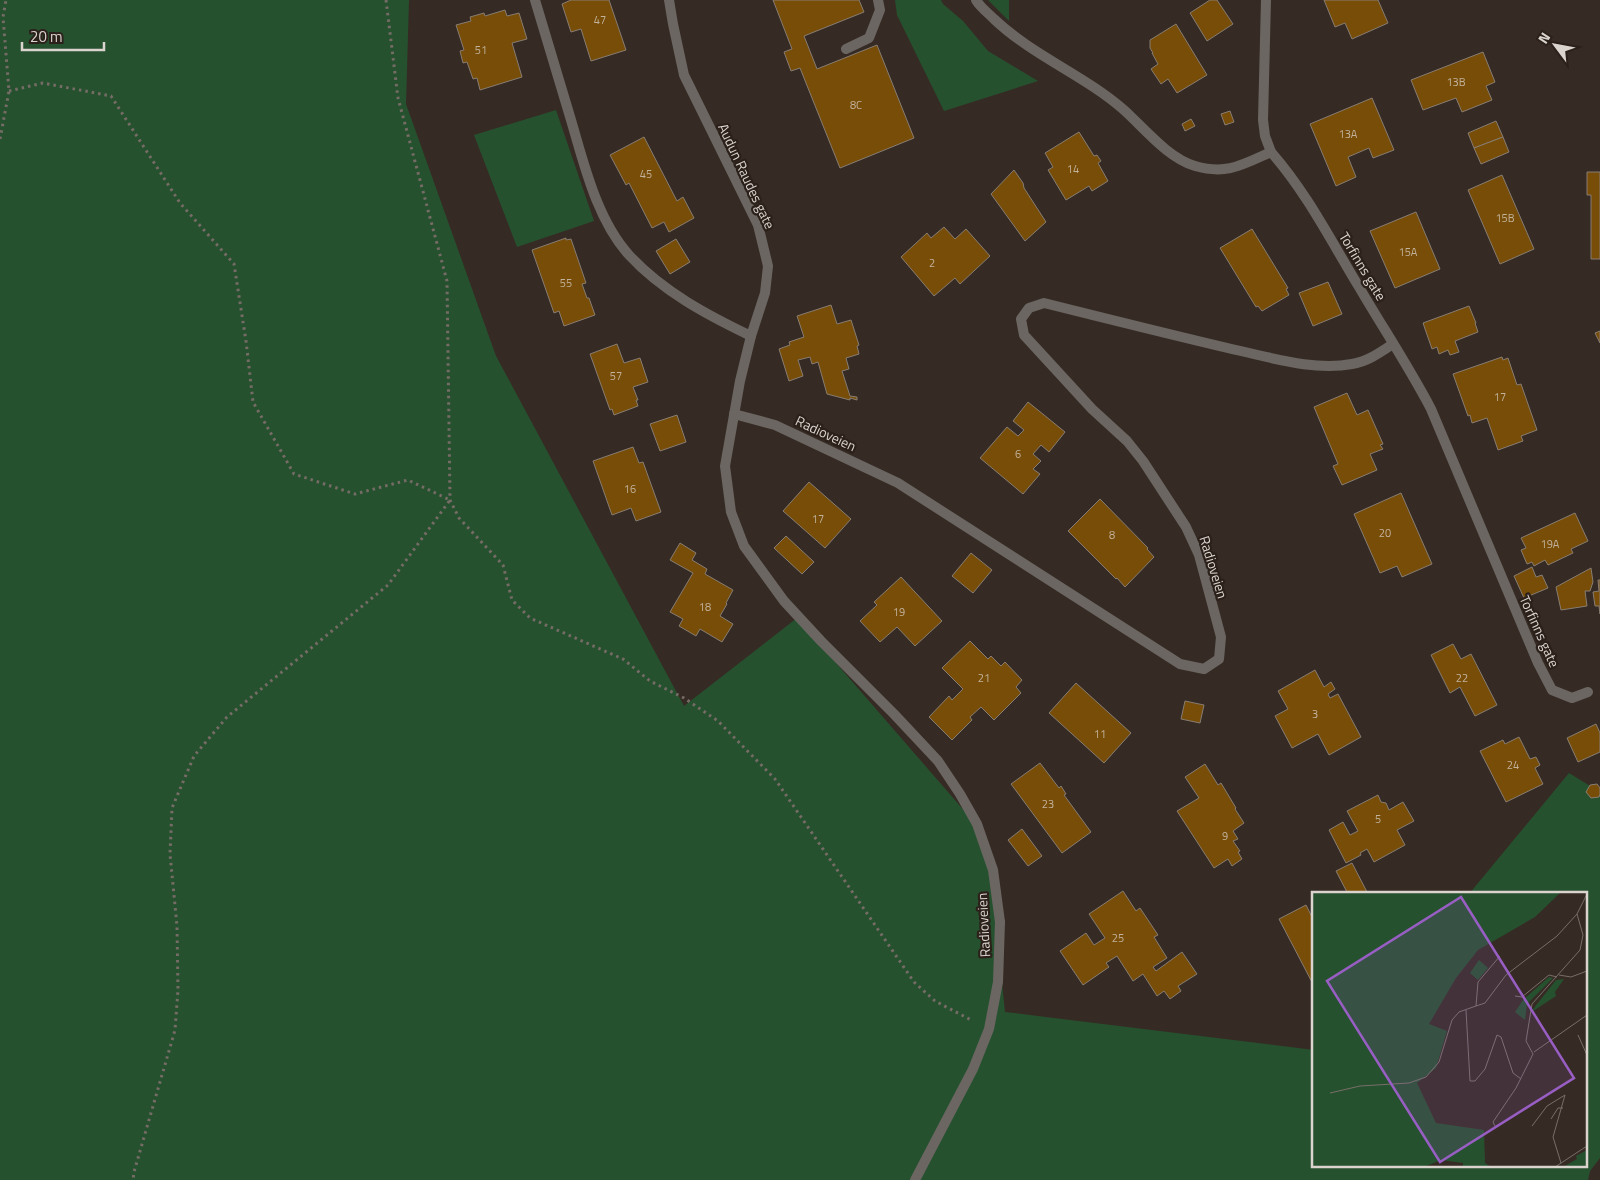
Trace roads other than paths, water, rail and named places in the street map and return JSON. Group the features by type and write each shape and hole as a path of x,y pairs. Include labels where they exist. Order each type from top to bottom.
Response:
{"street":[{"path":"535,0 589,181 608,225 628,254 652,277 702,311 751,336"},
{"name":"Audun Raudes gate","path":"669,0 684,75 758,224 768,266 765,293 751,336"},
{"path":"846,49 869,38 880,10 878,0"},
{"path":"976,0 1010,34 1096,89 1123,109 1176,158 1193,165 1215,170 1235,168 1271,152 1265,136 1263,120 1266,0"},
{"name":"Torfinns gate","path":"1271,152 1302,190 1414,377 1431,409 1538,663 1552,690 1572,698 1588,692"},
{"name":"Radioveien","path":"734,414 775,425 898,483 1180,664 1204,669 1219,659 1221,637 1199,555 1186,527 1144,461 1024,335 1021,320 1029,308 1044,303 1181,338 1294,362 1322,366 1353,364 1374,356 1393,344"},
{"name":"Radioveien","path":"751,336 740,382 725,466 731,512 744,546 784,602 938,760 977,824 993,870 1000,922 998,982 989,1029 973,1069 915,1180"}]}
